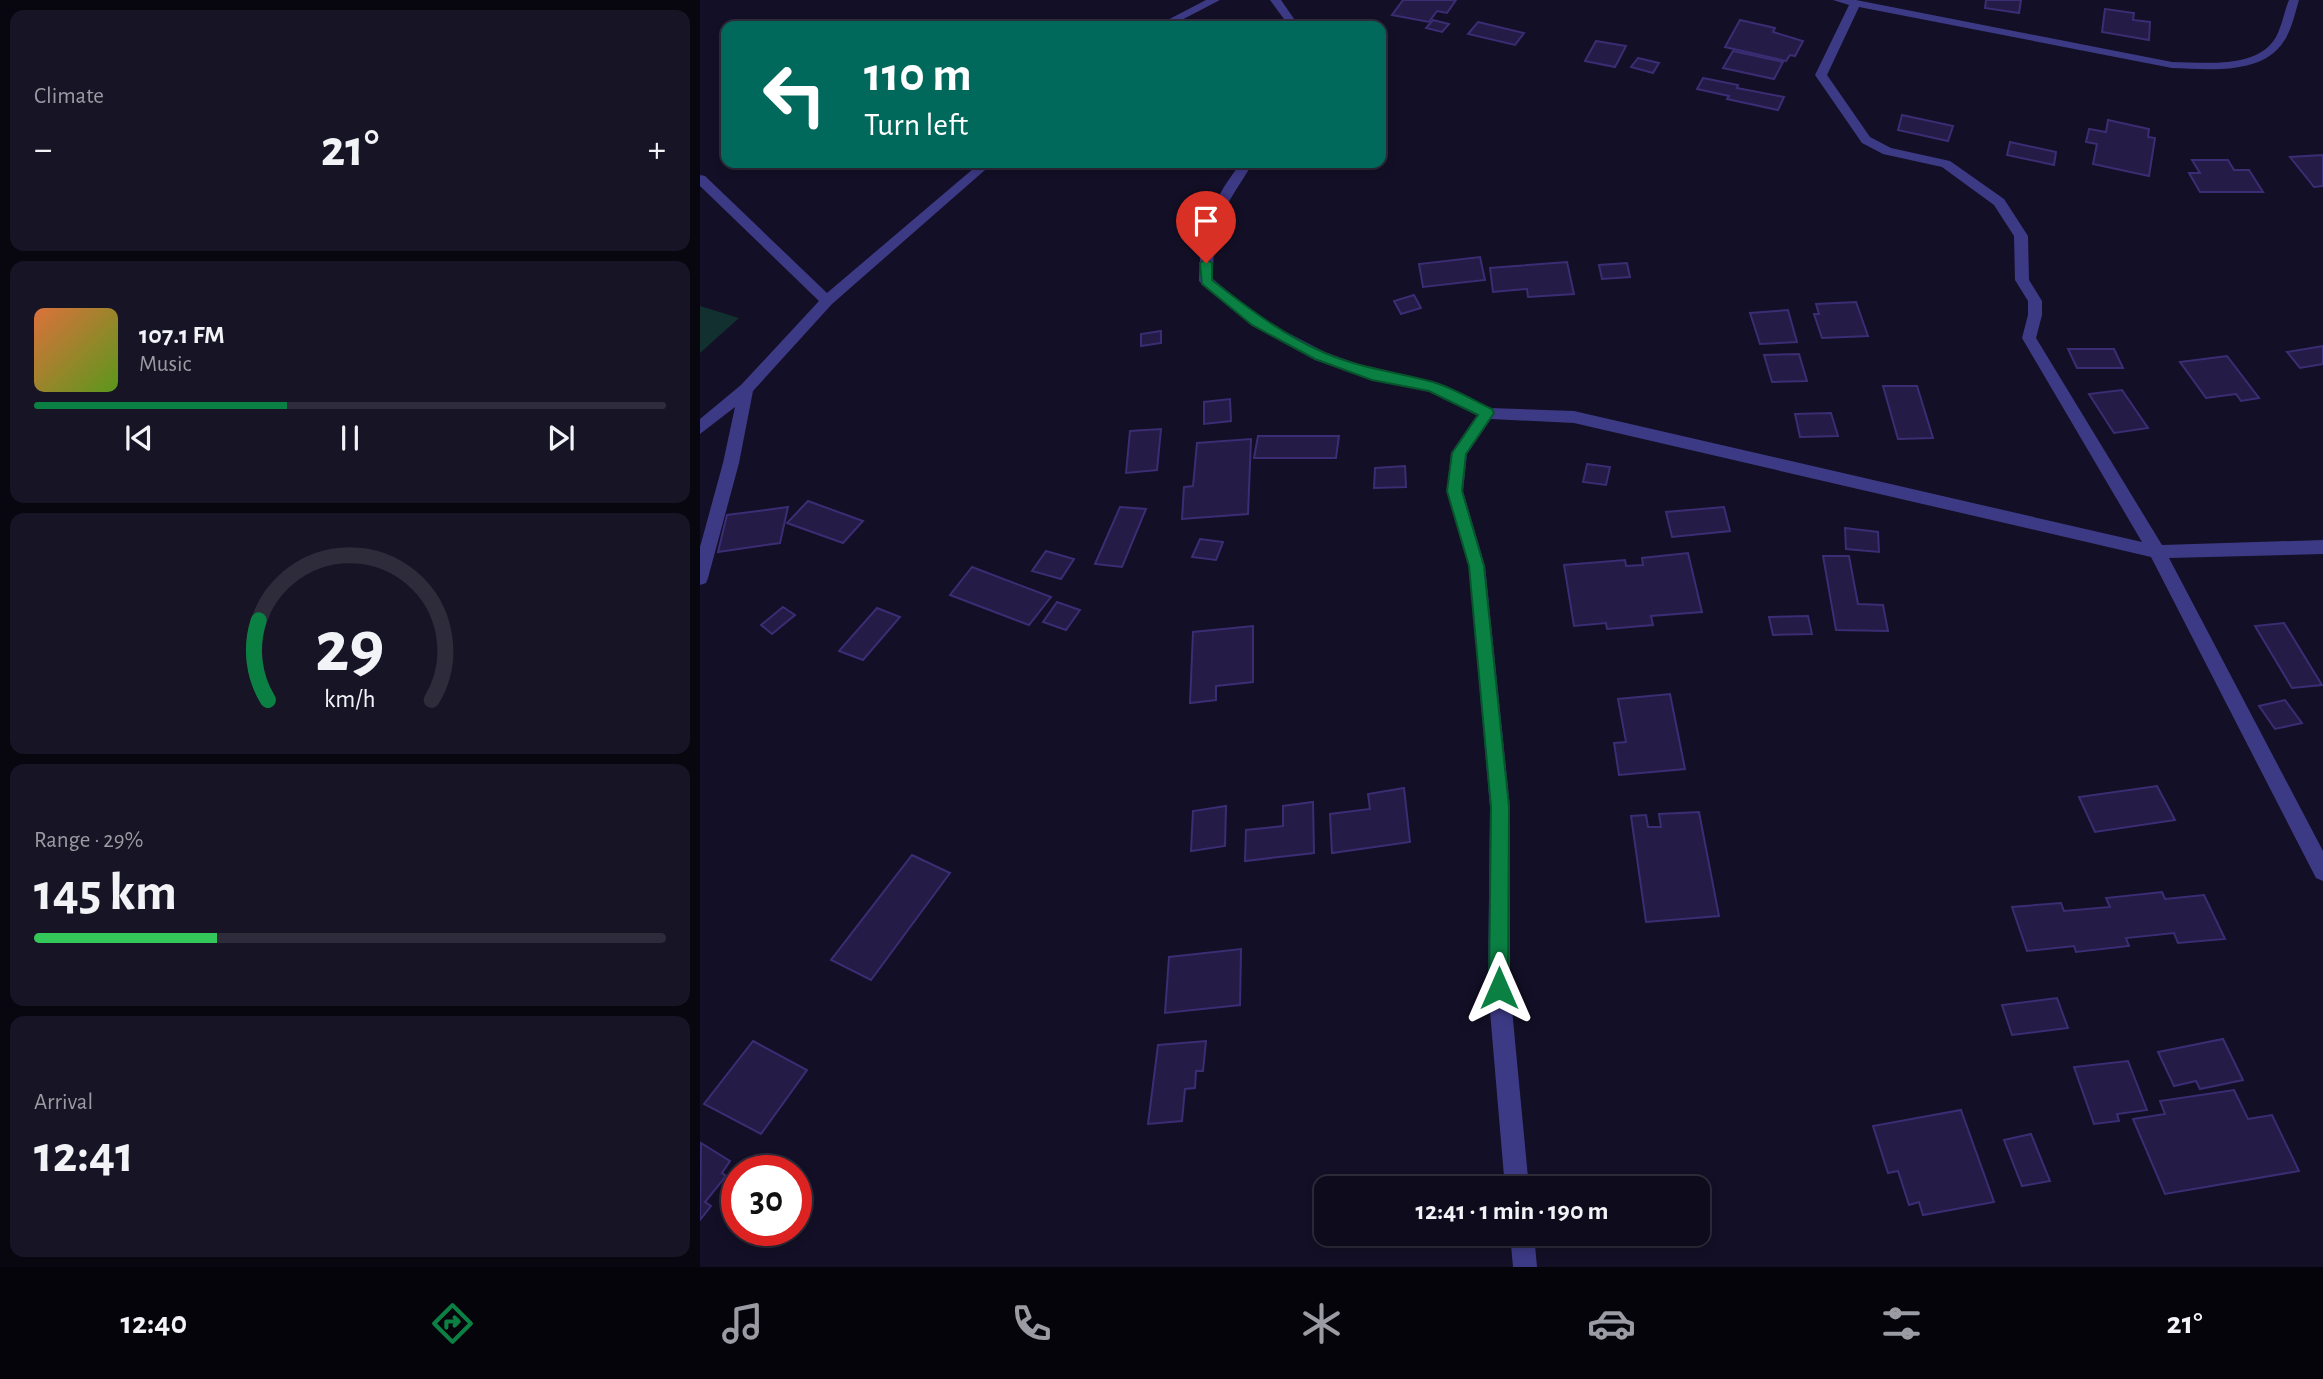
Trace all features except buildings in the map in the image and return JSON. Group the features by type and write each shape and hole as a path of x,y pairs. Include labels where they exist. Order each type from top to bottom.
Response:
{"street":[{"path":"1172,21 1215,0"},
{"path":"1275,0 1290,21"},
{"path":"1838,0 2172,65 2216,65 2261,58 2278,42 2294,0"},
{"path":"1855,3 1849,23 1830,53 1821,75 1866,140 1887,151 1946,164 1999,202 2021,236 2022,280 2035,302 2035,315 2029,338 2157,552 2323,871"},
{"path":"700,428 746,390 827,301 981,168"},
{"path":"1243,168 1217,205 1206,245 1206,281 1256,322 1320,356 1372,375 1433,387 1487,413 1574,417 2157,552 2323,547"},
{"path":"700,178 827,301"},
{"path":"700,578 728,475 746,390"},
{"path":"1487,413 1459,453 1455,491 1477,566 1500,807 1499,988 1516,1176"},
{"path":"1523,1246 1525,1267"}],"green space":[{"path":"700,306 739,318 700,353"}],"route":[{"path":"1206,263 1206,281 1256,322 1298,345 1372,375 1433,387 1487,413 1459,453 1455,491 1477,566 1500,807 1499,988"}]}
